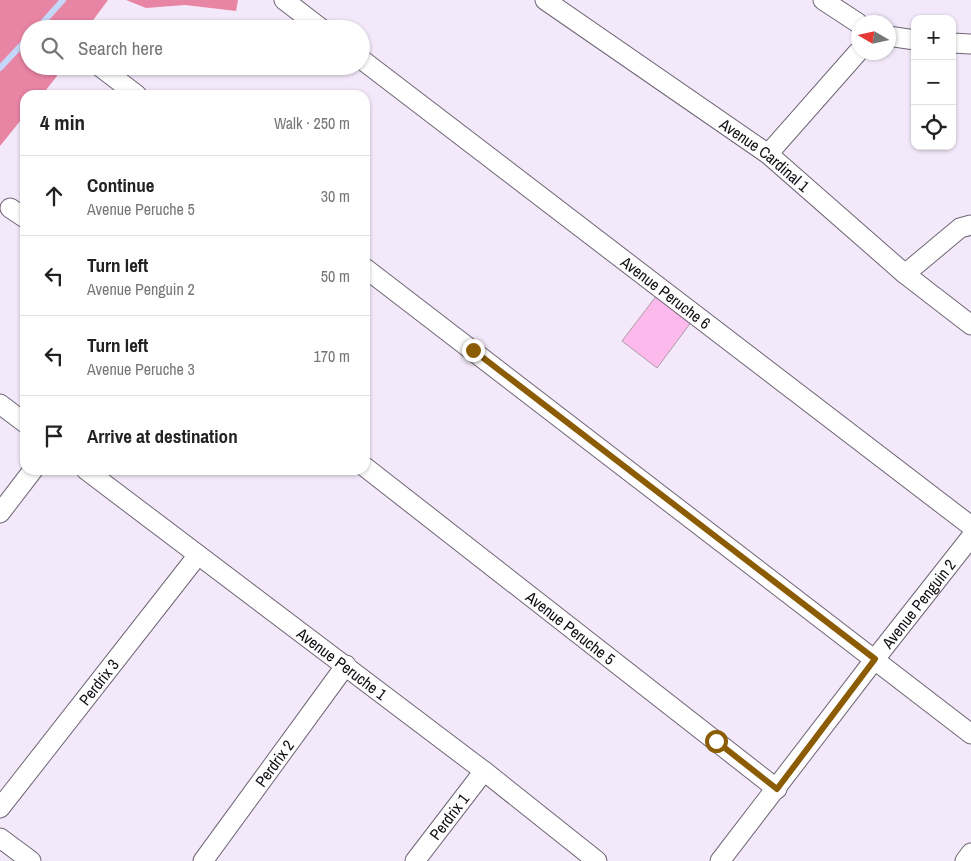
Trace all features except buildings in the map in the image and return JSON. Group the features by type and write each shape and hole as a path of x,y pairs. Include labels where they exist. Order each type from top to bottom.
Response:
{"street":[{"path":"284,0 310,20"},
{"name":"Avenue Cardinal 1","path":"545,0 768,154 905,274 971,325"},
{"path":"823,0 851,18"},
{"path":"896,37 911,39"},
{"path":"956,43 971,44"},
{"path":"768,154 851,60"},
{"name":"Avenue Peruche 6","path":"370,66 971,526"},
{"path":"111,75 130,90"},
{"path":"905,274 960,228 971,225"},
{"path":"370,272 971,734"},
{"path":"0,404 20,419"},
{"name":"Avenue Peruche 5","path":"370,471 777,789"},
{"path":"0,513 28,475"},
{"name":"Avenue Peruche 1","path":"93,475 484,771 597,861"},
{"name":"Avenue Penguin 2","path":"720,861 971,537"},
{"name":"Perdrix 3","path":"0,808 198,555"},
{"name":"Perdrix 2","path":"203,861 346,666"},
{"name":"Perdrix 1","path":"415,861 484,771"},
{"path":"0,838 31,861"},
{"path":"965,861 971,853"}],"shaded area":[{"path":"0,0 108,0 93,20 20,20 20,75 57,76 46,90 20,90 20,121 0,146"},
{"path":"126,0 238,0 236,11 185,5 146,8"}],"waterway":[{"path":"45,20 63,0"},
{"path":"0,68 20,47"}],"route":[{"path":"473,350 875,659 777,789 716,741"}]}
